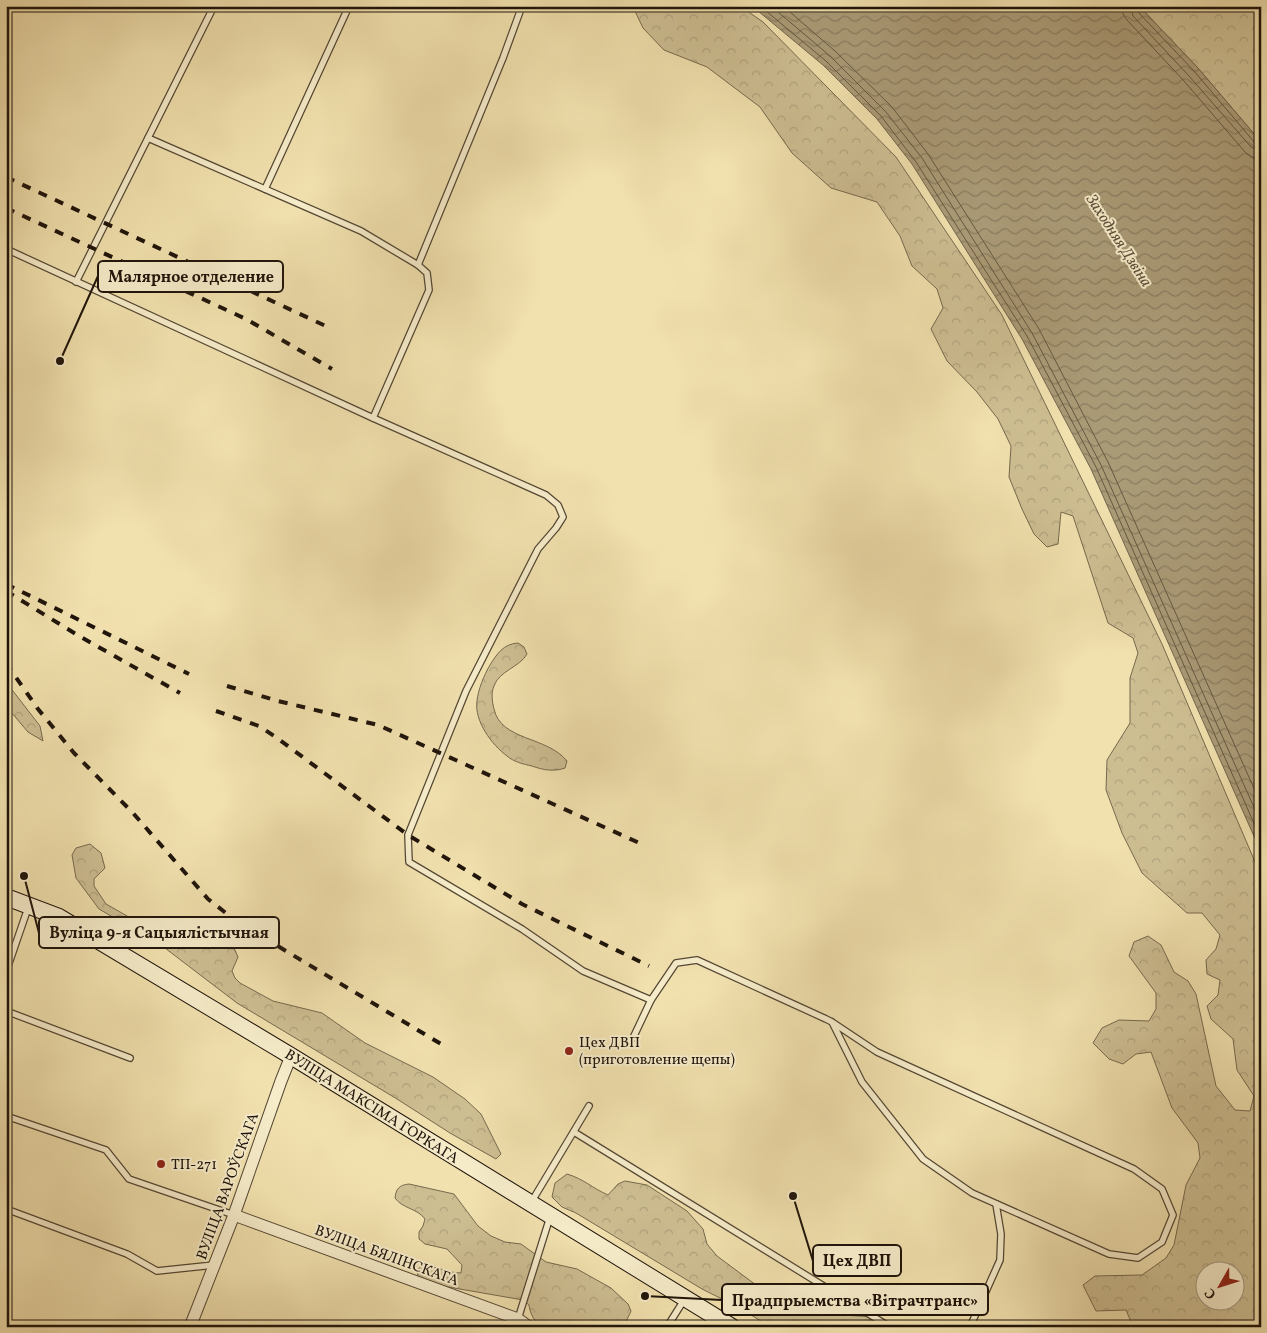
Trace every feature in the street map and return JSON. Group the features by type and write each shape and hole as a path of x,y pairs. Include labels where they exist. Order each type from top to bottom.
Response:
{"main road":[{"name":"ВУЛІЦА МАКСІМА ГОРКАГА","path":"6,897 59,917 291,1056 732,1327"}],"street":[{"name":"ВУЛІЦА ВАРОЎСКАГА","path":"190,1327 234,1215 291,1056"},
{"name":"ВУЛІЦА БЯЛІНСКАГА","path":"234,1215 518,1319 529,1327"}],"lane":[{"path":"76,282 214,6"},
{"path":"265,189 349,6"},
{"path":"418,265 503,58 522,6"},
{"path":"148,138 361,231 418,265 427,273 429,290 373,418"},
{"path":"6,249 373,418 546,494 558,505 563,517 538,549 466,691 408,835 409,862 522,929 583,971 651,1000"},
{"path":"6,972 29,906"},
{"path":"633,1038 651,1000 676,963 697,960 832,1022 877,1052 1134,1169 1162,1189 1174,1215 1162,1242 1138,1258 1109,1254 972,1193 923,1160 862,1082 832,1022"},
{"path":"6,1011 130,1058"},
{"path":"531,1203 589,1106"},
{"path":"6,1116 106,1150 129,1179 234,1215"},
{"path":"574,1132 890,1327"},
{"path":"970,1327 1000,1260 1001,1234 996,1204"},
{"path":"6,1210 127,1254 157,1271 214,1265"},
{"path":"518,1319 551,1215"},
{"path":"667,1327 685,1298"}],"green space":[{"path":"630,6 740,6 763,22 896,157 1002,315 1162,644 1261,876 1261,1327 1130,1327 1132,1324 1126,1310 1096,1311 1083,1285 1095,1276 1142,1275 1166,1258 1174,1245 1186,1185 1200,1158 1198,1143 1172,1108 1151,1052 1136,1054 1123,1064 1109,1059 1093,1043 1102,1028 1119,1020 1149,1021 1156,1009 1156,993 1129,956 1134,942 1148,936 1161,945 1174,972 1188,981 1196,994 1216,1086 1235,1110 1250,1111 1254,1096 1237,1070 1233,1039 1211,1019 1207,1006 1218,995 1220,980 1207,974 1206,960 1216,949 1220,935 1202,913 1187,913 1142,873 1122,833 1106,790 1107,760 1130,723 1130,678 1138,653 1133,638 1108,623 1073,516 1061,512 1058,544 1047,547 1034,534 1009,477 1011,446 998,419 977,392 947,361 931,329 943,308 937,289 912,266 900,236 877,202 831,188 792,153 760,107 707,67 664,50 643,28 634,9"},
{"path":"1139,6 1251,6 1261,18 1261,142 1198,68"},
{"path":"518,643 524,647 527,654 520,662 500,676 497,681 492,694 494,709 498,719 506,727 558,753 567,761 565,768 557,770 544,769 513,760 496,746 481,724 478,716 477,701 486,673 501,650 508,645"},
{"path":"6,682 40,726 43,741 28,732 6,706"},
{"path":"90,844 101,853 105,868 94,879 94,886 106,904 171,941 194,943 217,937 224,939 235,950 238,957 232,971 240,983 273,1001 322,1013 365,1043 433,1077 465,1099 481,1114 501,1154 496,1159 450,1133 237,1003 161,945 99,909 76,878 72,855 76,848"},
{"path":"567,1174 608,1195 618,1184 625,1181 647,1185 687,1211 703,1229 707,1244 717,1256 756,1285 805,1311 825,1300 832,1303 843,1315 874,1317 889,1322 891,1327 771,1327 736,1306 702,1289 576,1213 562,1207 552,1197 555,1183"},
{"path":"409,1184 454,1194 478,1226 491,1236 505,1242 521,1244 546,1262 577,1269 611,1288 628,1304 631,1311 624,1326 542,1327 533,1317 529,1305 523,1300 431,1284 418,1278 417,1270 423,1265 461,1273 462,1265 447,1249 425,1244 419,1239 419,1232 425,1219 422,1215 398,1202 395,1198 399,1188"}],"water":[{"name":"Заходняя Дзвіна","path":"752,6 1139,6 1198,68 1261,142 1261,852 1091,469 1022,339 912,164 877,119 823,65"}],"railway":[{"path":"6,177 330,328"},
{"path":"6,208 246,319 332,369"},
{"path":"6,584 189,674"},
{"path":"6,591 79,636 180,693"},
{"path":"6,663 38,709 74,753 133,813 208,899 236,921 446,1047"},
{"path":"227,686 278,701 378,725 646,846"},
{"path":"216,711 259,726 408,835 522,904 649,966"}],"place":[{"name":"Малярное отделение","path":"60,361"},
{"name":"Вуліца 9-я Сацыялістычная","path":"24,876"},
{"name":"Цех ДВП (приготовление щепы)","path":"569,1051"},
{"name":"ТП-271","path":"161,1164"},
{"name":"Цех ДВП","path":"793,1196"},
{"name":"Прадпрыемства «Вітрачтранс»","path":"645,1296"}]}
